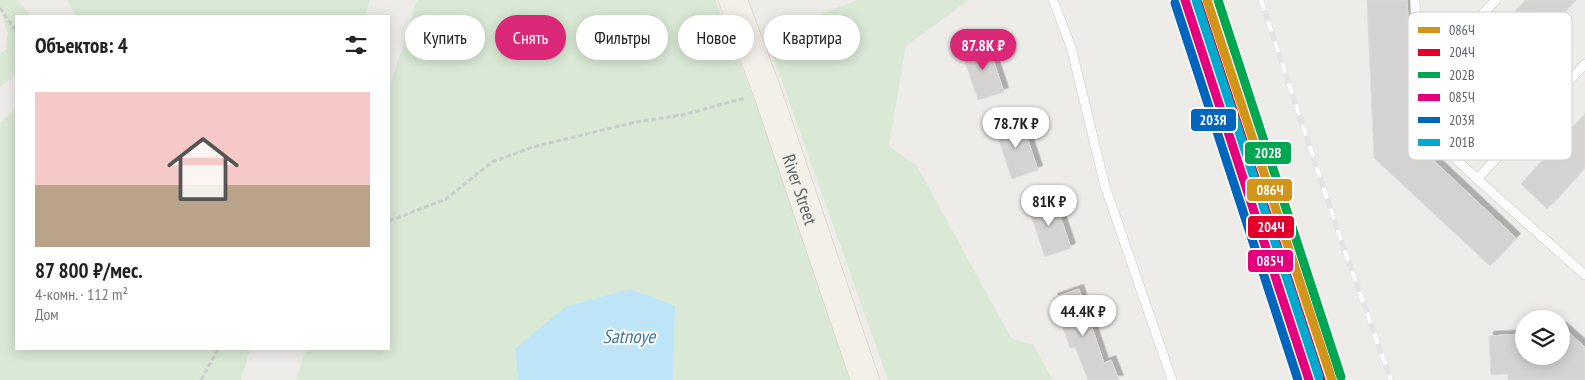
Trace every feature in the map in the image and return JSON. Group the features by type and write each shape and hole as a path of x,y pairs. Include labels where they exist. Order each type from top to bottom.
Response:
{"main road":[{"name":"River Street","path":"733,0 768,94 865,380"}],"lane":[{"path":"1053,0 1071,47 1105,186 1172,380"},
{"path":"1484,12 1496,0"},
{"path":"1572,78 1585,64"},
{"path":"1457,160 1585,275"},
{"path":"1477,179 1495,160"}],"path":[{"path":"0,8 15,30"},
{"path":"390,221 446,198 492,162 533,146 768,94"},
{"path":"201,380 217,350"}],"green space":[{"path":"0,0 17,0 30,15 15,15 15,75 0,87 0,54 6,49 8,33 0,10"},
{"path":"67,0 370,0 365,15 75,15"},
{"path":"417,0 715,0 721,15 678,15 678,60 739,60 859,380 673,380 675,306 515,349 518,380 296,380 306,350 390,350 390,87 405,39 405,60 485,60 485,15 412,15"},
{"path":"857,0 969,0 906,46 889,146 917,166 1011,338 1033,345 1053,380 888,380 775,60 860,60 860,15 819,15"},
{"path":"15,111 15,350 250,350 241,380 0,380 0,123"}],"water":[{"name":"Satnoye","path":"630,289 675,306 673,380 518,380 515,349 565,307"}],"building":[{"path":"1367,0 1407,0 1408,160 1433,160 1516,238 1490,266 1374,158"},
{"path":"1526,0 1575,0 1564,12 1515,12"},
{"path":"987,41 1004,92 978,100 961,50"},
{"path":"1585,114 1585,167 1547,209 1521,184 1543,160 1572,160 1572,128"},
{"path":"1021,119 1038,170 1012,179 995,128"},
{"path":"1054,198 1071,248 1045,257 1028,206"},
{"path":"1079,289 1104,363 1111,360 1119,380 1088,380 1075,347 1070,348 1053,298"},
{"path":"1570,334 1585,347 1585,380 1508,380 1508,374 1491,375 1489,336 1515,335 1515,365 1570,365"}],"railway":[{"path":"1261,0 1344,249 1391,380"}],"transit line":[{"name":"085Ч","path":"1185,0 1309,380"},
{"name":"201В","path":"1196,0 1319,377"},
{"name":"086Ч","path":"1207,0 1332,380"},
{"name":"202В","path":"1218,0 1341,377"},
{"name":"203Я","path":"1175,3 1298,380"},
{"name":"204Ч","path":"1198,3 1321,380"}]}
